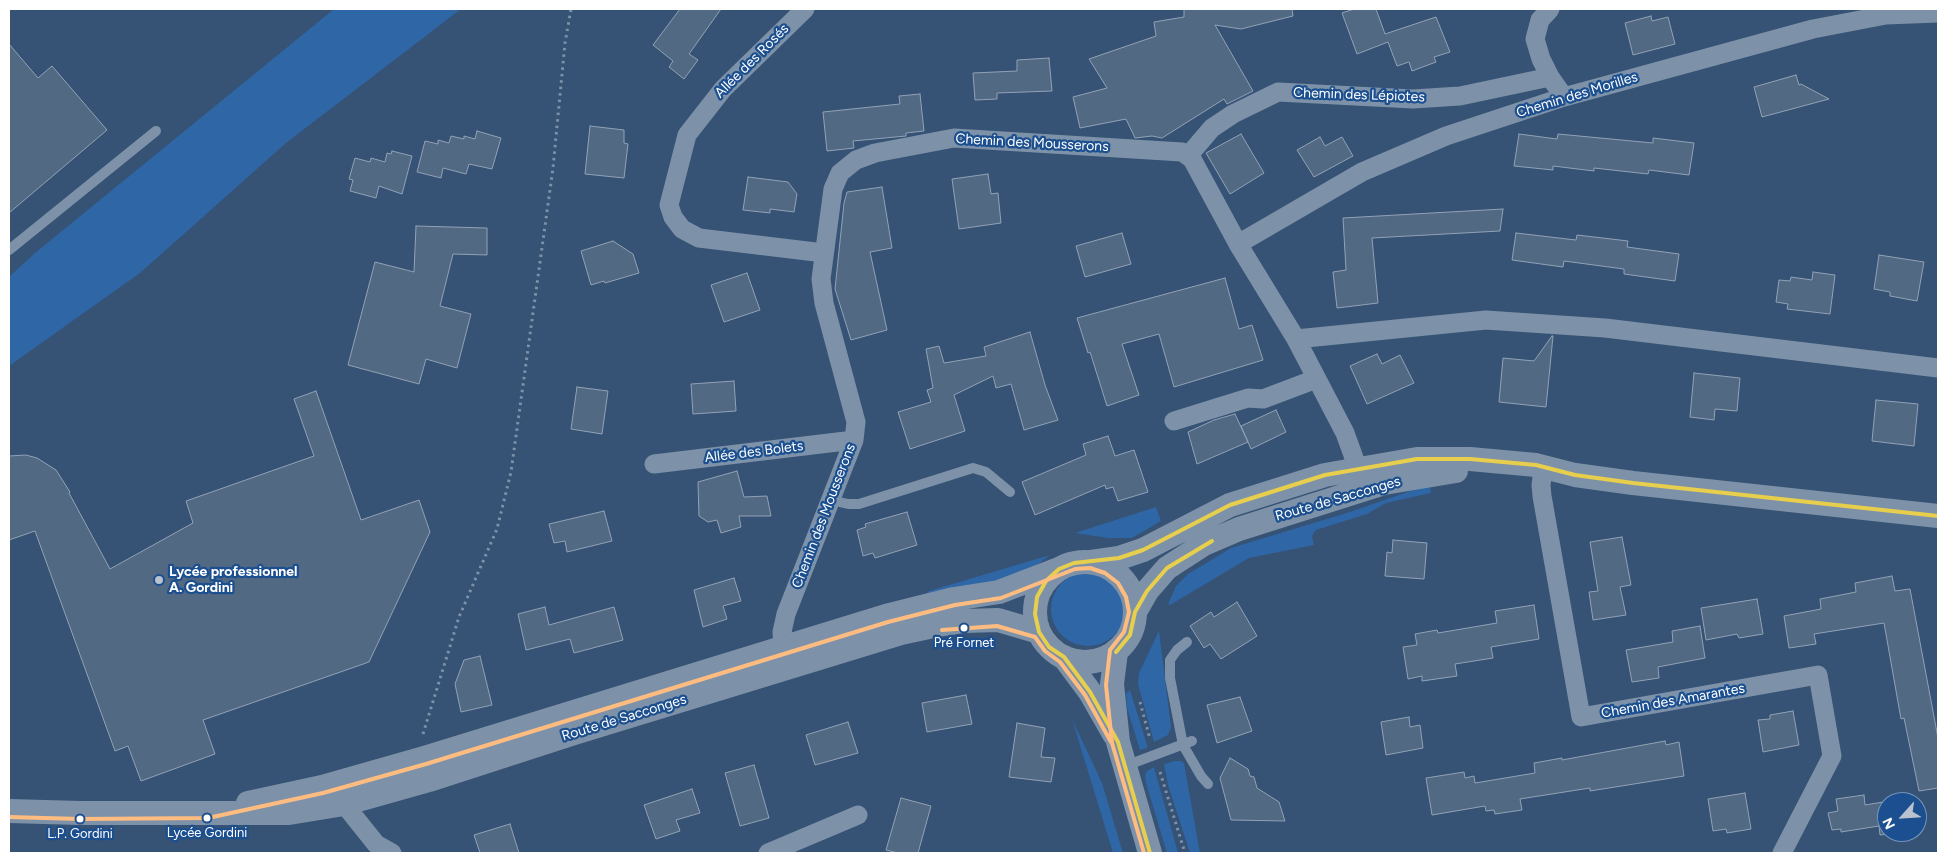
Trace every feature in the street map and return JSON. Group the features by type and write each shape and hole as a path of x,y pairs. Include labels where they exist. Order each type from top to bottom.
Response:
{"street":[{"name":"Allée des Rosés","path":"805,9 723,88 687,135 669,205 673,217 682,229 699,238 824,253"},
{"path":"1550,9 1540,20 1535,39 1541,59 1550,77 1564,97"},
{"name":"Chemin des Morilles","path":"1238,244 1362,172 1446,136 1564,97 1813,29 1886,15 1938,13"},
{"name":"Chemin des Lépiotes","path":"1188,156 1212,128 1233,114 1278,92 1413,99 1460,96 1550,77"},
{"name":"Chemin des Mousserons","path":"783,649 782,632 786,614 854,440 856,422 824,303 821,279 832,189 840,173 856,160 875,152 954,138 1182,152 1188,156"},
{"path":"1188,156 1192,159 1238,244 1296,339 1346,433 1358,469 1384,483"},
{"path":"1296,339 1486,320 1605,328 1938,368"},
{"path":"1174,421 1248,398 1263,399 1316,379"},
{"name":"Allée des Bolets","path":"654,464 854,440"},
{"name":"Route de Sacconges","path":"1091,562 1119,558 1143,550 1230,505 1326,475 1417,459 1470,458 1536,465 1575,475 1938,516"},
{"path":"1333,499 1358,469"},
{"name":"Route de Sacconges","path":"1135,612 1147,592 1167,568 1204,544 1239,529 1384,483 1455,470 1542,476 1575,475"},
{"name":"Chemin des Amarantes","path":"1542,476 1542,496 1581,717 1818,675 1832,756 1782,853"},
{"path":"1064,658 1081,662 1100,660 1116,652 1130,635 1135,612 1132,594 1123,579 1108,567 1091,562 1074,563 1059,569 1046,581 1037,597 1035,614 1039,632 1049,647 1064,658 1090,692 1118,742"},
{"name":"Route de Sacconges","path":"207,812 322,786 424,758 886,616 954,599 999,592 1059,569"},
{"name":"Route de Sacconges","path":"9,810 80,813 289,813 344,804 428,780 574,733 901,633 964,621 998,620 1039,632"},
{"path":"1116,652 1112,684 1118,742 1150,853"},
{"path":"322,786 344,804 376,844 392,853"},
{"path":"768,853 858,814"}],"lane":[{"path":"9,250 156,131"},
{"path":"831,500 848,504 859,504 973,468 986,472 1010,492"},
{"path":"1187,642 1177,650 1170,660 1170,678 1187,743 1200,776 1208,784"},
{"path":"1125,766 1187,743"}],"path":[{"path":"424,758 423,730 459,617 497,529 511,472 553,168 565,43 571,9"}],"shaded area":[{"path":"334,9 461,9 286,143 140,273 9,366 9,277 35,253"},
{"path":"1430,486 1431,493 1386,503 1367,514 1316,530 1312,536 1314,545 1249,558 1170,605 1168,604 1176,586 1188,574 1231,548"},
{"path":"1156,507 1161,521 1132,538 1108,538 1075,533"},
{"path":"1050,555 1037,565 1004,581 927,597 929,591"},
{"path":"1088,572 1102,575 1114,583 1122,595 1125,609 1122,623 1114,635 1102,643 1088,646 1074,643 1062,635 1054,623 1051,609 1054,595 1062,583 1074,575"},
{"path":"1159,631 1171,727 1168,735 1154,742 1138,684 1139,673"},
{"path":"1130,690 1147,745 1147,748 1140,750 1127,708 1126,693"},
{"path":"1072,719 1102,783 1123,853 1113,853"},
{"path":"1175,761 1184,763 1200,853 1190,853 1168,785 1164,764"},
{"path":"1154,767 1178,853 1167,853 1146,783 1145,776 1147,771"}],"building":[{"path":"680,9 721,9 689,54 698,60 684,79 669,67 673,61 653,45"},
{"path":"1184,9 1292,9 1293,16 1241,29 1215,25 1253,91 1227,104 1224,99 1162,138 1152,136 1135,138 1126,119 1080,128 1073,97 1107,88 1089,59 1156,36 1154,22 1184,17"},
{"path":"1354,9 1376,9 1385,34 1436,17 1450,52 1434,57 1436,62 1412,71 1409,62 1397,66 1388,42 1357,54 1342,13"},
{"path":"1651,16 1652,21 1668,17 1675,44 1633,55 1625,23"},
{"path":"9,44 38,78 52,66 107,130 9,213"},
{"path":"1049,58 1052,91 997,93 997,99 975,100 973,73 1017,71 1017,60"},
{"path":"1796,75 1799,85 1801,84 1829,99 1762,117 1754,87"},
{"path":"920,94 924,131 906,133 906,136 853,141 854,148 827,151 823,112 900,104 899,96"},
{"path":"590,126 624,130 624,143 628,144 624,178 585,174"},
{"path":"477,131 501,138 492,169 469,164 466,174 443,168 441,178 417,172 425,141 438,144 438,140 449,143 451,136 464,139 464,136 475,139"},
{"path":"1241,134 1264,173 1230,194 1206,153"},
{"path":"1519,134 1557,139 1558,134 1653,143 1653,138 1694,143 1689,175 1649,170 1648,174 1594,168 1594,171 1553,166 1553,170 1514,166"},
{"path":"1320,137 1325,146 1342,137 1353,156 1314,177 1297,150"},
{"path":"392,151 412,156 402,194 379,186 376,198 350,191 353,180 349,179 355,158 370,162 371,158 385,162 387,153 391,154"},
{"path":"988,174 991,194 998,193 1001,223 959,229 952,179"},
{"path":"748,177 788,182 797,194 794,212 770,209 770,213 743,210"},
{"path":"882,187 892,248 870,252 887,330 851,340 835,289 844,203 847,192"},
{"path":"1503,209 1500,231 1372,238 1378,303 1337,308 1333,272 1346,270 1343,218"},
{"path":"416,226 487,228 487,255 453,254 440,306 471,314 457,368 426,359 419,384 348,365 375,262 414,272"},
{"path":"1122,233 1131,264 1085,277 1076,246"},
{"path":"1516,233 1576,240 1577,235 1628,241 1627,247 1679,254 1675,281 1624,274 1624,269 1564,261 1563,267 1512,260"},
{"path":"613,241 633,254 639,273 591,285 581,251"},
{"path":"1879,255 1924,262 1917,301 1890,296 1890,292 1874,289"},
{"path":"1813,272 1835,275 1830,314 1787,309 1788,304 1776,302 1779,280 1790,281 1791,277 1812,280"},
{"path":"747,273 760,310 724,322 711,285"},
{"path":"1225,278 1239,329 1252,325 1263,360 1174,387 1159,334 1122,344 1139,395 1107,406 1077,318"},
{"path":"1030,332 1045,385 1058,420 1024,430 1011,384 996,388 993,376 954,395 965,431 910,449 898,412 931,402 927,390 933,388 926,349 939,346 944,363 986,356 984,347"},
{"path":"1552,336 1546,407 1499,402 1503,358 1534,361"},
{"path":"1377,354 1382,364 1400,355 1414,383 1367,404 1350,366"},
{"path":"1694,373 1740,378 1737,411 1715,409 1714,420 1690,417"},
{"path":"734,381 736,411 693,414 691,384"},
{"path":"577,387 608,391 602,434 571,429"},
{"path":"316,391 361,520 419,500 430,532 369,662 203,720 215,754 141,781 128,746 115,751 35,531 9,540 9,456 26,455 37,458 56,470 70,492 110,569 193,523 186,501 314,456 294,399"},
{"path":"1876,400 1918,404 1914,446 1872,441"},
{"path":"1276,410 1286,432 1251,449 1241,426"},
{"path":"1235,414 1248,442 1197,464 1188,432 1214,420"},
{"path":"1108,436 1115,456 1134,450 1148,492 1118,501 1113,487 1106,489 1105,485 1035,515 1022,482 1086,455 1083,444"},
{"path":"737,471 744,497 767,496 771,516 739,516 741,527 721,533 717,520 708,522 699,516 698,482"},
{"path":"604,511 612,541 567,552 565,541 554,543 549,524"},
{"path":"907,512 917,545 875,558 873,553 863,556 857,530 866,527 865,524"},
{"path":"1622,537 1631,585 1620,587 1626,615 1593,620 1589,592 1598,591 1590,542"},
{"path":"1393,540 1427,543 1424,579 1385,576 1387,552 1392,553"},
{"path":"1892,576 1895,591 1910,589 1938,738 1938,788 1919,791 1904,718 1901,719 1884,623 1814,634 1816,644 1789,648 1784,616 1821,609 1820,599 1856,592 1855,583"},
{"path":"734,578 741,601 723,606 727,619 703,627 694,590"},
{"path":"1757,599 1763,634 1739,638 1737,634 1706,640 1701,608"},
{"path":"1237,602 1257,636 1221,659 1210,644 1204,648 1190,626 1211,612 1214,617"},
{"path":"1534,605 1539,639 1491,647 1493,658 1455,664 1457,676 1422,681 1422,676 1408,679 1403,647 1417,645 1415,634 1437,630 1438,633 1497,623 1495,611"},
{"path":"545,607 549,625 614,607 623,640 574,653 570,639 526,650 518,614"},
{"path":"1700,626 1705,658 1658,667 1659,678 1632,682 1626,650 1673,642 1672,631"},
{"path":"480,656 492,705 461,712 455,684 464,660"},
{"path":"966,695 972,724 927,732 922,703"},
{"path":"1240,697 1252,731 1217,743 1207,705"},
{"path":"1793,711 1799,745 1763,752 1758,720 1770,719 1770,715"},
{"path":"1409,717 1410,727 1420,725 1423,748 1386,755 1381,722"},
{"path":"848,722 858,753 815,765 806,735"},
{"path":"1017,723 1045,728 1041,757 1055,758 1051,782 1009,777"},
{"path":"1665,741 1666,745 1679,742 1684,776 1590,791 1590,788 1520,799 1522,810 1495,814 1494,810 1486,811 1485,806 1432,815 1426,778 1464,772 1465,778 1474,776 1475,783 1535,773 1534,763 1562,758 1562,760"},
{"path":"1230,758 1248,769 1250,776 1254,777 1257,788 1279,802 1285,821 1231,820 1220,778"},
{"path":"754,765 769,818 740,826 725,773"},
{"path":"692,789 700,813 676,820 680,831 656,839 644,805"},
{"path":"1745,793 1751,829 1727,833 1726,829 1713,831 1708,799"},
{"path":"1864,795 1865,805 1877,803 1877,826 1841,832 1841,829 1832,830 1828,813 1838,811 1836,799"},
{"path":"901,798 931,806 918,853 898,853 886,850"},
{"path":"510,824 519,853 480,853 474,835"}],"transit line":[{"path":"1150,853 1118,742 1090,692 1064,657 1049,647 1039,632 1035,614 1037,597 1046,581 1059,569 1074,563 1119,558 1143,550 1230,505 1325,475 1417,459 1470,459 1536,465 1575,475 1633,483 1938,516"},
{"path":"1116,652 1130,635 1135,612 1147,591 1167,568 1212,541"},
{"path":"9,817 80,819 208,818 323,793 426,764 888,622 955,605 1001,598 1075,569 1090,568 1105,573 1118,583 1126,597 1129,612 1124,632 1110,650 1106,685 1112,743 1144,853"},
{"path":"942,630 997,626 1035,637 1045,651 1060,662 1085,695 1111,742"}],"place":[{"name":"Lycée professionnel A. Gordini","path":"159,580"},
{"name":"Pré Fornet","path":"964,628"},
{"name":"Lycée Gordini","path":"207,818"},
{"name":"L.P. Gordini","path":"80,819"}]}
